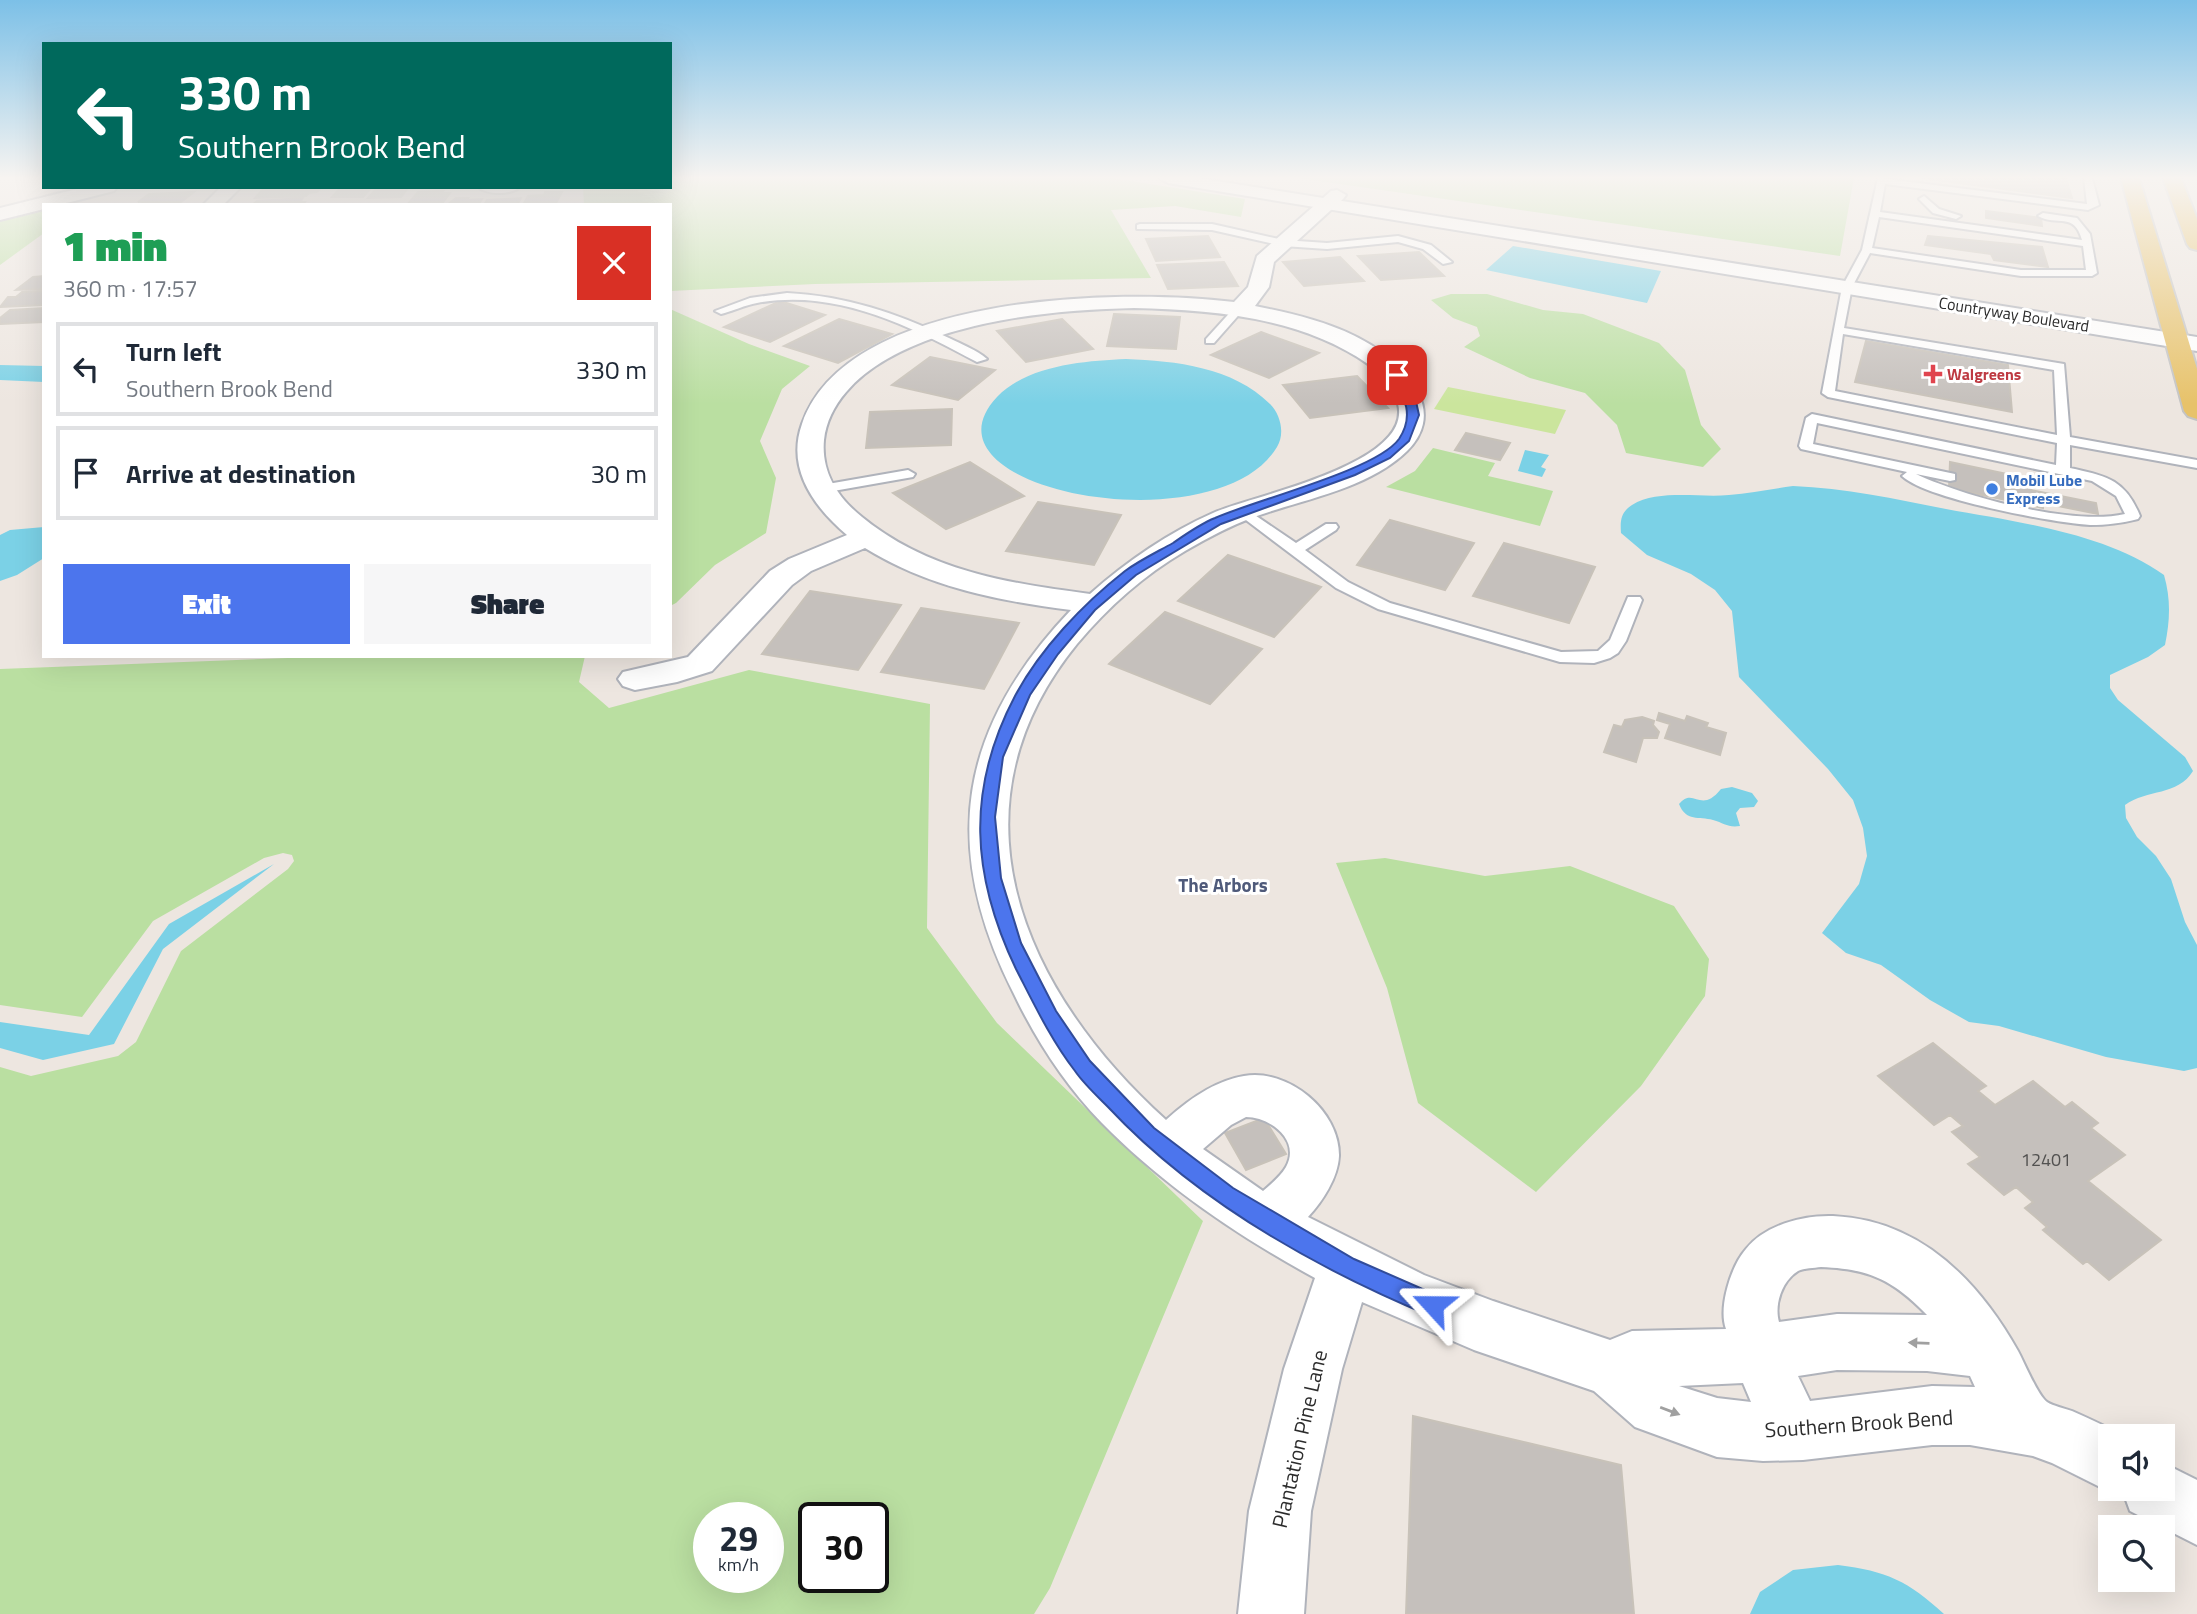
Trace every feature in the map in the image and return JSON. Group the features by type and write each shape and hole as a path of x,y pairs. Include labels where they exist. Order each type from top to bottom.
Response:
{"main road":[{"path":"2157,253 2186,336 2197,411"}],"street":[{"path":"1239,309 1254,295 1263,281 1264,260 1271,253"},
{"name":"Countryway Boulevard","path":"1675,253 2186,336"},
{"name":"Southern Brook Bend","path":"1096,604 985,587 929,571 883,549 867,537 830,503 813,473 808,442 816,419 834,389 856,369 890,347 931,332 1022,310 1074,303 1164,301 1239,309 1302,324 1363,350 1397,375 1409,397 1414,415 1403,441 1386,456 1351,473 1242,511 1174,545 1131,573 1096,604 1053,651 1023,695 996,757 986,817 992,878 1013,943 1049,1017 1083,1067 1146,1134 1225,1195 1346,1267 1455,1315 1616,1371 1648,1403 1716,1428 1772,1433 1794,1432 1950,1415 2025,1423 2098,1454"},
{"path":"635,679 677,672 701,664 781,578 800,565 867,537"},
{"path":"1167,1151 1200,1120 1246,1096 1268,1098 1287,1107 1300,1118 1310,1137 1314,1157 1307,1179 1290,1203 1266,1220"},
{"path":"1794,1432 1779,1402 1749,1312 1757,1276 1775,1255 1802,1244 1833,1240 1870,1245 1911,1265 1956,1305 1986,1350 2025,1423"},
{"name":"Plantation Pine Lane","path":"1271,1614 1280,1511 1313,1369 1346,1267"},
{"path":"1616,1371 1632,1359 1717,1358 1837,1342 1927,1343 1986,1350"},
{"path":"2174,1501 2197,1514"}],"lane":[{"path":"1435,253 1447,262"},
{"path":"1865,253 1850,281 1838,330 1828,393 2197,464"},
{"path":"1889,253 2021,273 2092,273 2089,253"},
{"path":"721,311 740,303 775,298 813,297 868,307 931,332 981,359"},
{"path":"1210,341 1239,309"},
{"path":"1838,330 2060,367 2063,470"},
{"path":"1950,477 1806,446 1812,418 2107,481 2127,496 2133,516"},
{"path":"1901,468 1909,477 1949,493 2050,515 2099,522 2122,522 2133,516"},
{"path":"822,489 908,474"},
{"path":"2097,508 2133,516"},
{"path":"1242,511 1342,585 1384,606 1560,657 1586,660 1601,657 1616,648 1634,600"},
{"path":"1296,550 1331,527"}],"green space":[{"path":"0,253 16,253 0,265"},
{"path":"672,253 1136,253 1151,278 815,284 672,291"},
{"path":"1451,294 1487,294 1543,310 1583,314 1659,343 1685,370 1701,425 1721,449 1703,467 1626,453 1617,425 1585,393 1530,378 1464,347 1480,336 1477,327 1453,318 1431,300"},
{"path":"672,310 749,344 810,366 782,389 760,441 776,478 766,533 715,565 672,605"},
{"path":"1448,387 1566,410 1555,434 1434,409"},
{"path":"1433,448 1495,463 1488,476 1553,491 1540,526 1386,487 1415,471"},
{"path":"289,658 585,658 579,682 609,708 749,670 930,704 927,928 997,1023 1203,1221 1050,1588 1034,1614 0,1614 0,1067 31,1076 118,1056 136,1042 181,951 288,869 294,861 292,855 283,853 264,858 153,921 82,1017 0,1005 0,669"},
{"path":"1385,858 1485,876 1570,866 1674,906 1709,959 1705,996 1641,1086 1536,1192 1418,1103 1387,988 1336,863"}],"water":[{"path":"1505,253 1556,253 1661,271 1647,303 1486,270"},
{"path":"1126,359 1184,364 1203,368 1239,382 1270,404 1277,414 1281,431 1277,447 1244,477 1196,495 1139,500 1082,495 1031,480 995,459 981,430 997,397 1010,386 1040,371 1057,367"},
{"path":"0,365 42,366 42,382 0,380"},
{"path":"1525,450 1549,455 1541,467 1546,469 1542,477 1518,471"},
{"path":"1793,486 1870,494 2060,531 2115,549 2164,575 2169,610 2165,645 2148,657 2110,675 2110,688 2118,700 2185,757 2193,771 2187,779 2171,789 2143,796 2125,805 2126,818 2137,837 2156,856 2171,879 2185,922 2197,945 2197,1068 2184,1071 2106,1057 1999,1026 1969,1022 1930,1000 1881,965 1846,953 1822,933 1859,884 1867,856 1863,828 1853,800 1828,769 1739,677 1732,611 1715,590 1691,574 1647,555 1621,533 1623,514 1642,500 1666,496 1729,495"},
{"path":"42,527 42,559 17,575 0,581 0,535 10,530"},
{"path":"1732,787 1752,793 1758,801 1754,807 1740,808 1736,813 1740,826 1729,826 1689,816 1679,804 1689,798 1708,800 1721,789"},
{"path":"274,864 163,949 114,1044 43,1060 0,1048 0,1022 89,1035 169,924"},
{"path":"1838,1565 1896,1579 1919,1593 1944,1614 1750,1614 1760,1592 1793,1570"}],"building":[{"path":"1153,253 1218,253 1220,257 1156,261"},
{"path":"1420,253 1444,276 1381,280 1358,256"},
{"path":"1986,253 2044,253 2048,267 1994,260 1991,254"},
{"path":"1340,257 1364,281 1304,286 1283,262"},
{"path":"1224,262 1238,286 1168,289 1157,265"},
{"path":"42,276 42,289 16,290 33,277"},
{"path":"42,291 42,305 0,307 8,297 16,297 22,292"},
{"path":"780,301 825,315 770,342 724,327"},
{"path":"42,308 42,322 0,324 0,318 10,310"},
{"path":"1114,314 1180,317 1176,349 1107,346"},
{"path":"839,319 892,334 838,363 784,346"},
{"path":"1062,319 1093,349 1026,362 997,331"},
{"path":"1261,332 1319,353 1269,378 1211,355"},
{"name":"Walgreens","path":"1866,341 2008,365 2012,412 1855,382"},
{"path":"930,357 995,370 958,400 892,385"},
{"path":"1357,376 1388,408 1310,418 1283,385"},
{"path":"952,409 951,445 866,448 870,412"},
{"path":"1466,433 1510,443 1500,460 1455,450"},
{"path":"970,462 1024,496 946,529 893,493"},
{"name":"Mobil Lube Express","path":"1950,462 2031,479 2031,490 2096,503 2098,514 2043,503 2043,508 1949,488"},
{"path":"1038,502 1121,515 1094,565 1006,551"},
{"path":"1390,520 1474,543 1445,590 1357,565"},
{"path":"1504,543 1595,567 1569,623 1473,596"},
{"path":"1228,555 1321,587 1274,637 1178,601"},
{"path":"810,591 901,605 858,670 762,654"},
{"path":"921,608 1019,623 984,689 881,672"},
{"path":"1165,612 1262,649 1210,704 1109,664"},
{"path":"1659,713 1685,721 1687,716 1708,723 1706,727 1726,733 1720,755 1665,738 1670,724 1657,720"},
{"path":"1642,717 1654,721 1653,725 1659,732 1657,738 1643,738 1636,762 1604,752 1614,725 1622,727 1625,720"},
{"path":"1933,1043 1986,1086 1978,1091 1995,1105 2033,1081 2065,1107 2072,1102 2098,1123 2091,1128 2125,1155 2088,1181 2161,1240 2109,1280 2087,1261 2083,1264 2043,1230 2047,1227 2025,1208 2033,1202 2016,1187 2004,1195 1968,1164 1980,1157 1952,1132 1963,1126 1950,1115 1934,1125 1878,1076"},
{"path":"1264,1118 1286,1154 1246,1170 1225,1133"},
{"path":"1413,1416 1621,1465 1634,1614 1406,1614"}],"place":[{"name":"Walgreens","path":"1933,374"},
{"name":"Mobil Lube Express","path":"1992,489"}],"district":[{"name":"The Arbors","path":"1223,885"}],"route":[{"path":"1397,375 1409,397 1414,415 1403,441 1386,456 1351,473 1255,505 1217,521 1131,573 1091,608 1053,651 1023,695 996,757 986,817 992,878 1013,943 1049,1017 1083,1067 1146,1134 1225,1195 1346,1267 1433,1305"}]}
